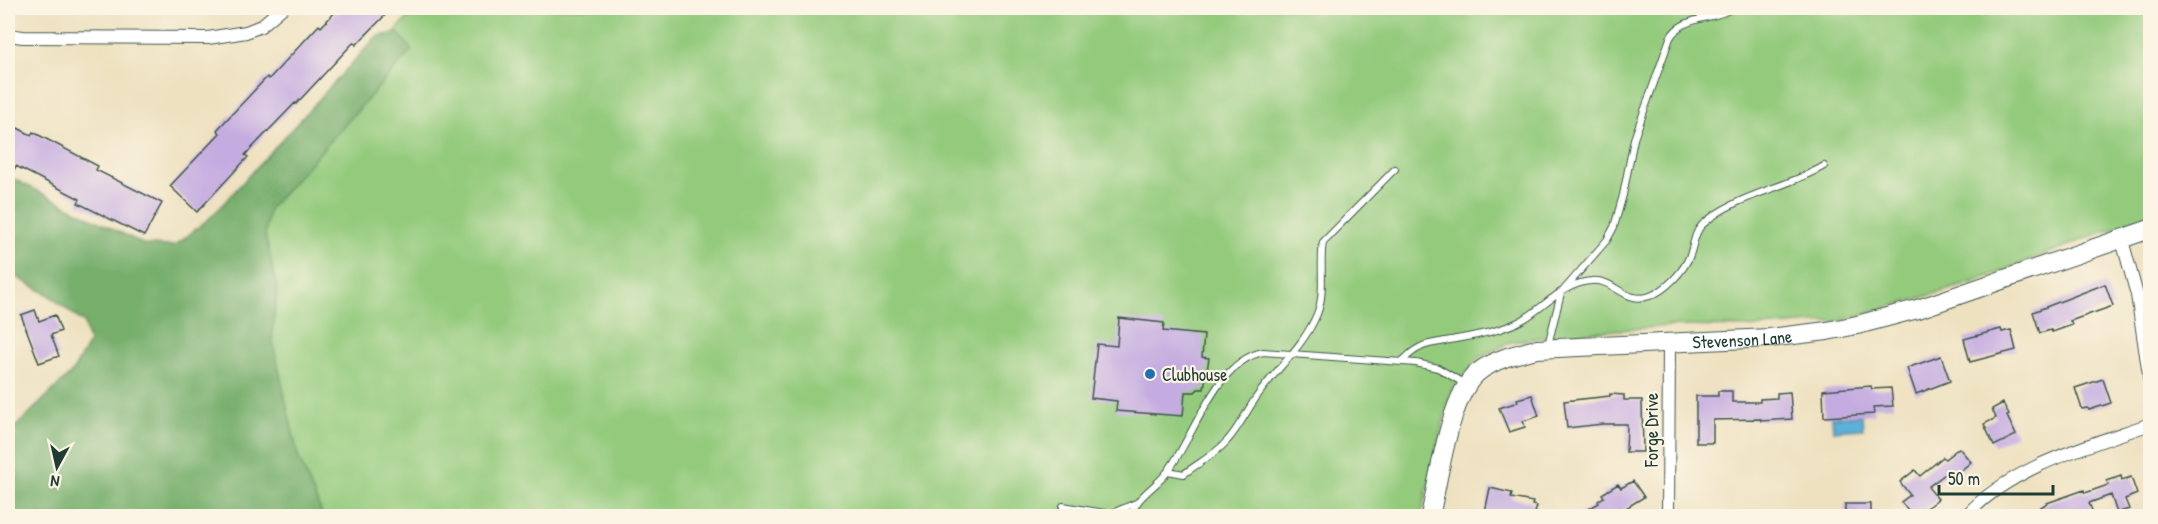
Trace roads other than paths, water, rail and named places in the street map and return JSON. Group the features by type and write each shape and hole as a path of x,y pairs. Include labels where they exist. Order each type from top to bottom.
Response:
{"street":[{"path":"8,35 208,38 246,32 261,26 282,8"},
{"name":"Stevenson Lane","path":"1430,516 1449,431 1466,385 1491,363 1513,354 1547,348 1797,335 1857,325 1921,308 2151,229"},
{"path":"2122,240 2139,303 2151,382"},
{"name":"Forge Drive","path":"1668,516 1669,343"},
{"path":"1966,516 1992,493 2035,468 2064,455 2151,424"}],"lane":[{"path":"1547,348 1561,293 1607,240 1614,227 1634,139 1674,30 1680,25 1733,8"},
{"path":"1401,362 1420,347 1492,332 1524,319 1552,298 1580,283 1600,281 1608,283 1629,297 1637,299 1649,297 1662,290 1681,270 1690,256 1698,228 1711,217 1741,201 1824,166"},
{"path":"1168,471 1184,474 1216,452 1228,440 1258,395 1290,354 1303,342 1318,312 1322,287 1323,242 1395,169"},
{"path":"1132,516 1137,503 1158,484 1168,471 1220,382 1237,364 1250,355 1263,352 1401,362 1438,368 1466,385"},
{"path":"1062,516 1064,506 1110,514 1137,503"}],"water":[{"path":"1862,415 1863,429 1833,431 1832,417"}],"place":[{"name":"Clubhouse","path":"1150,374"}]}
